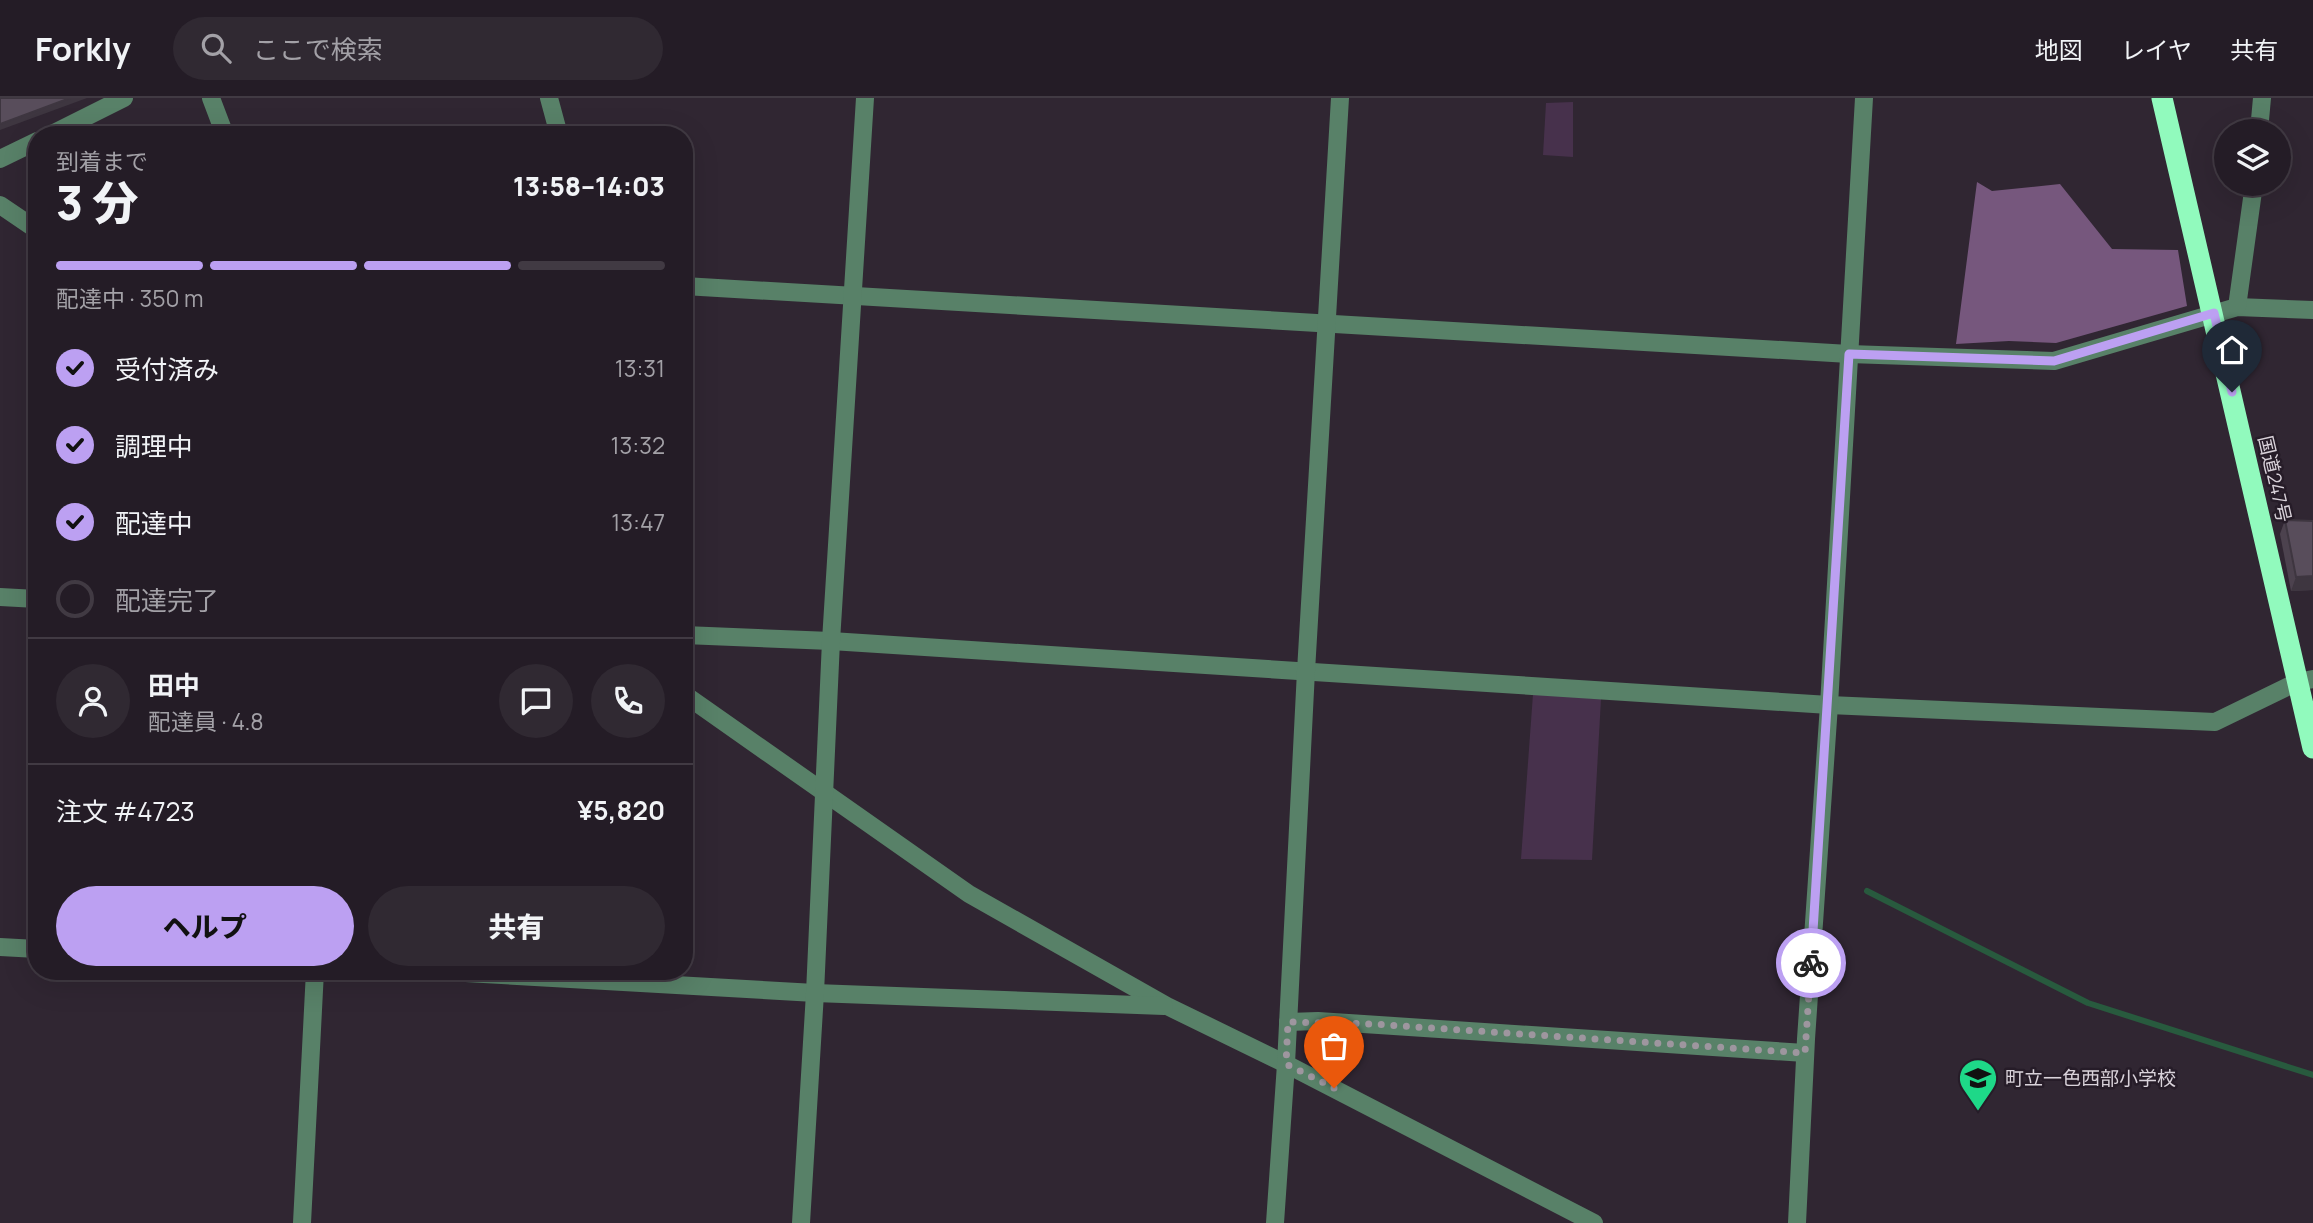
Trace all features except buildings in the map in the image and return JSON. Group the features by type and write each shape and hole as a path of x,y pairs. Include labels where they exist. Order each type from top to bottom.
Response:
{"highway":[{"name":"国道247号","path":"2162,98 2305,681 2313,748"}],"street":[{"path":"68,126 124,98"},
{"path":"211,98 222,126"},
{"path":"549,98 557,126"},
{"path":"801,1223 815,993 831,641 865,98"},
{"path":"1275,1223 1340,98"},
{"path":"1797,1223 1805,1053 1829,705 1864,98"},
{"path":"2260,119 2262,98"},
{"path":"0,159 28,145"},
{"path":"2237,307 2252,196"},
{"path":"0,205 28,224"},
{"path":"693,287 1849,354 2054,361 2237,307 2313,310"},
{"path":"0,597 28,599"},
{"path":"693,635 831,641 1829,705 2215,722 2305,681"},
{"path":"693,700 969,894 1167,1006 1286,1064 1594,1223"},
{"path":"0,947 28,949"},
{"path":"302,1223 315,980"},
{"path":"588,980 815,993 1167,1006"},
{"path":"1288,1022 1332,1022 1805,1053"}],"shaded area":[{"path":"1573,102 1573,157 1543,155 1546,103"},
{"path":"1977,182 1992,191 2060,184 2112,249 2178,250 2187,306 2056,343 2009,341 1956,344"},
{"path":"1533,694 1601,699 1592,860 1521,859"}],"waterway":[{"path":"1867,891 2088,1003 2313,1075"}],"way so far":[{"path":"1334,1088 1286,1064 1288,1022 1372,1024 1805,1053 1811,963"}],"place":[{"name":"町立一色西部小学校","path":"1978,1112"}],"route":[{"path":"1811,963 1849,354 2054,361 2214,313 2232,392"}]}
